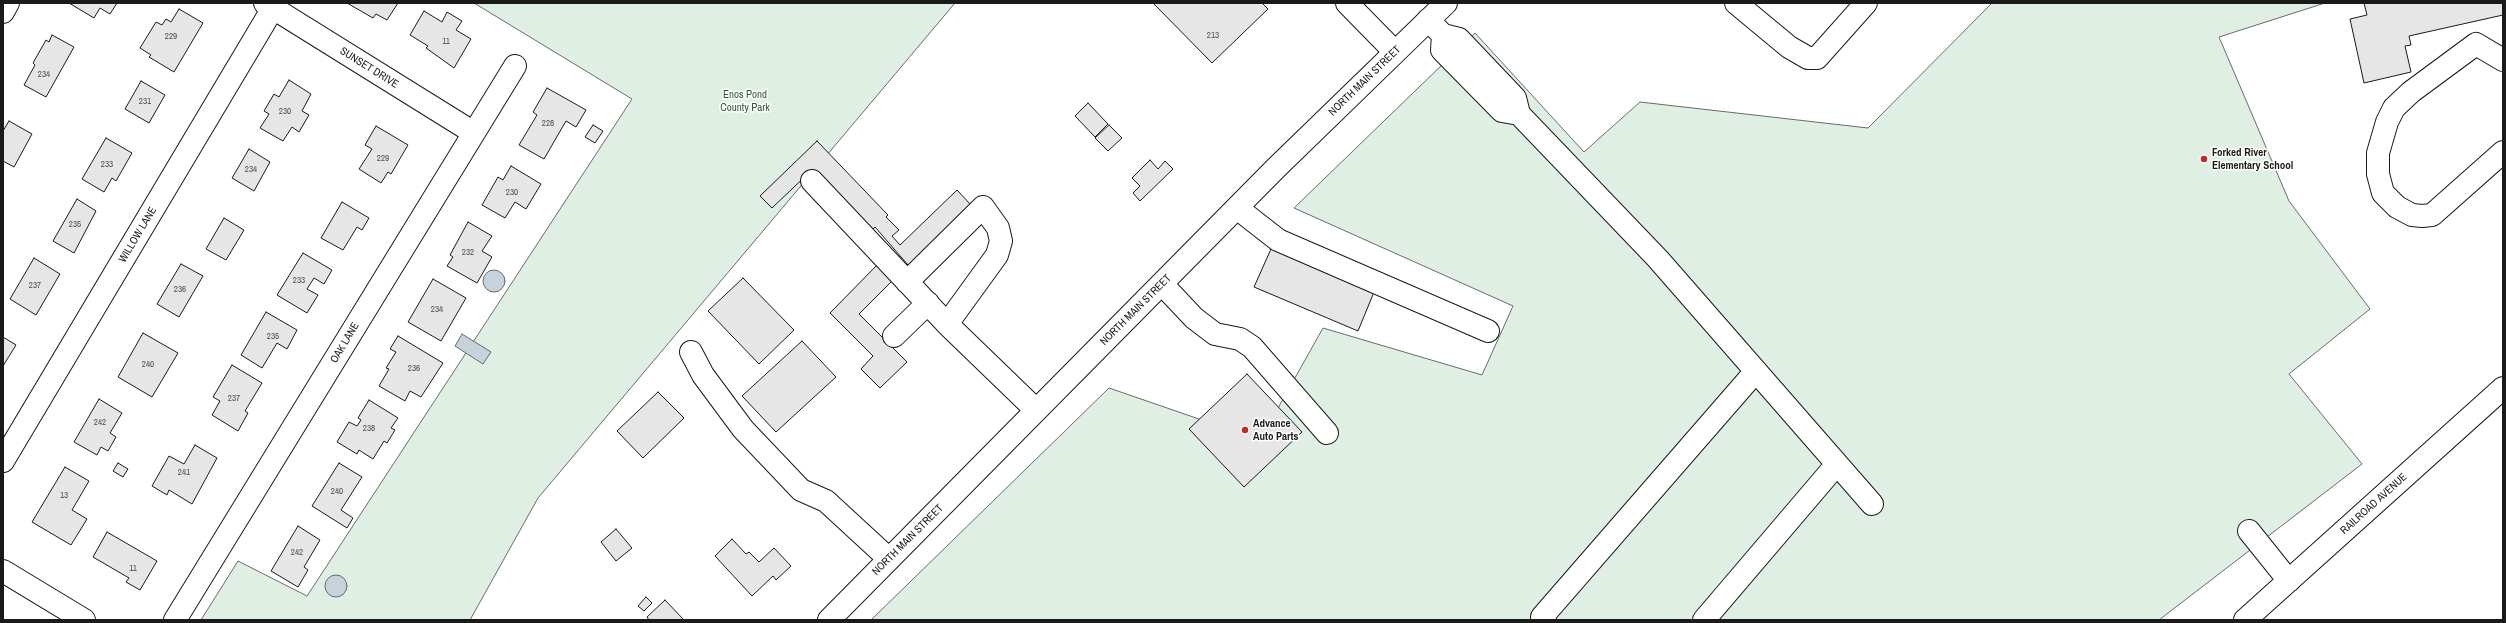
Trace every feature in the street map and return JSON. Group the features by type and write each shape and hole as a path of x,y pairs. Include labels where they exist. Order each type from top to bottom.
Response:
{"main road":[{"path":"3,12 8,3"},
{"path":"1347,3 1395,52"},
{"name":"NORTH MAIN STREET","path":"829,620 1237,208 1395,52 1435,27 1446,3"},
{"path":"1736,3 1789,47 1808,58 1817,58 1866,3"},
{"name":"SUNSET DRIVE","path":"269,6 474,132"},
{"name":"WILLOW LANE","path":"3,461 269,6"},
{"path":"1435,27 1442,50 1502,111 1518,114 1658,259 1872,504"},
{"path":"2503,60 2476,44 2411,92 2394,108 2387,122 2378,153 2378,174 2383,193 2397,207 2412,214 2422,216 2432,215 2503,152"},
{"name":"OAK LANE","path":"175,620 515,66"},
{"path":"812,181 947,324 1036,410"},
{"path":"907,282 983,207 998,228 1001,241 998,255 947,324"},
{"path":"1237,208 1278,240 1488,331"},
{"path":"1162,284 1194,318 1215,334 1240,339 1252,347 1326,433"},
{"path":"894,336 928,303"},
{"path":"691,352 703,375 743,429 800,490 826,501 889,559"},
{"path":"1545,620 1542,617 1756,371"},
{"name":"RAILROAD AVENUE","path":"2245,620 2503,388"},
{"path":"1704,620 1838,464"},
{"path":"2249,531 2289,581"},
{"path":"3,571 84,620"}],"green space":[{"name":"Enos Pond County Park","path":"474,3 955,3 538,498 470,620 201,620 238,561 307,596 632,99"},
{"path":"1992,3 2325,3 2219,37 2289,201 2370,309 2289,374 2362,464 2159,620 871,620 1109,388 1260,440 1323,328 1482,375 1513,306 1294,208 1475,33 1584,152 1640,102 1868,128"}],"shaded area":[{"path":"494,270 502,273 505,281 502,289 494,292 486,289 483,281 486,273"},
{"path":"462,334 491,352 483,364 455,346"},
{"path":"336,575 344,578 347,586 344,594 336,597 328,594 325,586 328,578"}],"building":[{"path":"69,3 117,3 110,14 100,8 94,18"},
{"path":"347,3 398,3 387,20 376,14 373,18"},
{"path":"1153,3 1262,3 1268,9 1212,63"},
{"path":"2364,3 2503,3 2503,15 2409,36 2411,45 2405,46 2411,72 2364,83 2350,19 2367,15"},
{"path":"179,9 203,23 174,72 149,57 151,55 140,48 156,22 162,25 166,19 171,22"},
{"path":"424,11 442,22 447,12 462,21 456,30 471,39 454,68 426,48 428,46 410,35"},
{"path":"52,35 74,47 46,97 24,85 35,65 33,63 46,40 49,42"},
{"path":"289,80 311,94 302,111 309,115 299,132 292,127 283,141 260,128 269,114 264,111 274,94 279,97"},
{"path":"141,81 165,95 149,123 125,109"},
{"path":"547,88 586,110 576,127 566,121 544,159 519,145 537,115 533,112"},
{"path":"1088,103 1108,124 1095,137 1075,116"},
{"path":"9,121 32,134 14,167 3,161 3,131"},
{"path":"593,125 603,131 595,143 585,137"},
{"path":"1109,125 1122,138 1108,151 1095,138"},
{"path":"376,126 408,145 391,174 388,172 381,183 359,169 372,149 365,145"},
{"path":"106,138 132,153 116,181 112,178 104,192 82,179"},
{"path":"817,141 888,215 886,217 899,230 892,236 900,245 957,190 971,205 908,265 875,227 872,230 813,169 772,208 760,196"},
{"path":"249,149 270,162 254,191 232,178"},
{"path":"1150,160 1158,169 1165,161 1173,169 1140,201 1133,193 1140,186 1132,178"},
{"path":"511,166 541,184 526,209 515,202 505,218 482,205 498,177 503,180"},
{"path":"77,199 96,211 74,253 53,241"},
{"path":"342,202 369,218 362,230 357,227 343,250 321,238"},
{"path":"224,218 244,230 226,260 206,249"},
{"path":"468,222 492,236 482,251 492,257 477,283 447,266 453,257 450,255"},
{"path":"1271,249 1374,292 1358,331 1254,287"},
{"path":"303,253 332,270 324,284 314,278 307,289 318,295 307,313 277,295"},
{"path":"34,258 60,274 36,315 10,299"},
{"path":"879,263 895,278 859,314 907,362 880,388 861,369 873,356 830,313"},
{"path":"181,264 203,276 179,317 157,304"},
{"path":"743,278 794,330 759,364 708,311"},
{"path":"433,279 466,298 441,341 408,322"},
{"path":"266,312 297,330 287,349 277,343 262,368 241,355"},
{"path":"143,333 178,353 152,397 118,377"},
{"path":"398,336 443,363 421,397 410,391 405,401 379,386 389,369 386,368 396,352 390,349"},
{"path":"3,337 16,345 3,366"},
{"path":"802,341 836,377 776,432 742,396"},
{"path":"232,365 262,383 245,411 248,413 238,431 212,415 220,401 213,397"},
{"name":"Advance Auto Parts","path":"1247,374 1302,432 1244,487 1189,429"},
{"path":"658,392 684,418 643,458 617,431"},
{"path":"99,399 122,413 110,433 116,437 108,451 101,447 97,455 74,442"},
{"path":"369,400 398,418 391,428 395,430 387,443 384,441 373,459 359,450 357,454 337,442 349,422 357,426 361,420 358,418"},
{"path":"195,445 217,458 192,504 169,490 167,495 152,486 169,456 184,464"},
{"path":"118,463 128,469 123,477 113,471"},
{"path":"339,463 362,477 341,510 353,518 347,528 312,506"},
{"path":"65,467 89,481 72,510 87,519 71,545 32,522"},
{"path":"298,526 320,540 304,567 308,570 298,587 271,571"},
{"path":"616,529 632,548 616,561 601,542"},
{"path":"107,532 157,561 140,590 126,582 129,578 93,557"},
{"path":"732,539 746,554 749,552 759,562 774,548 791,566 776,580 773,576 752,596 715,556"},
{"path":"646,597 652,603 644,611 638,606"},
{"path":"665,600 684,620 649,620 647,617"}],"place":[{"name":"Forked River Elementary School","path":"2204,159"},
{"name":"Advance Auto Parts","path":"1245,430"}]}
